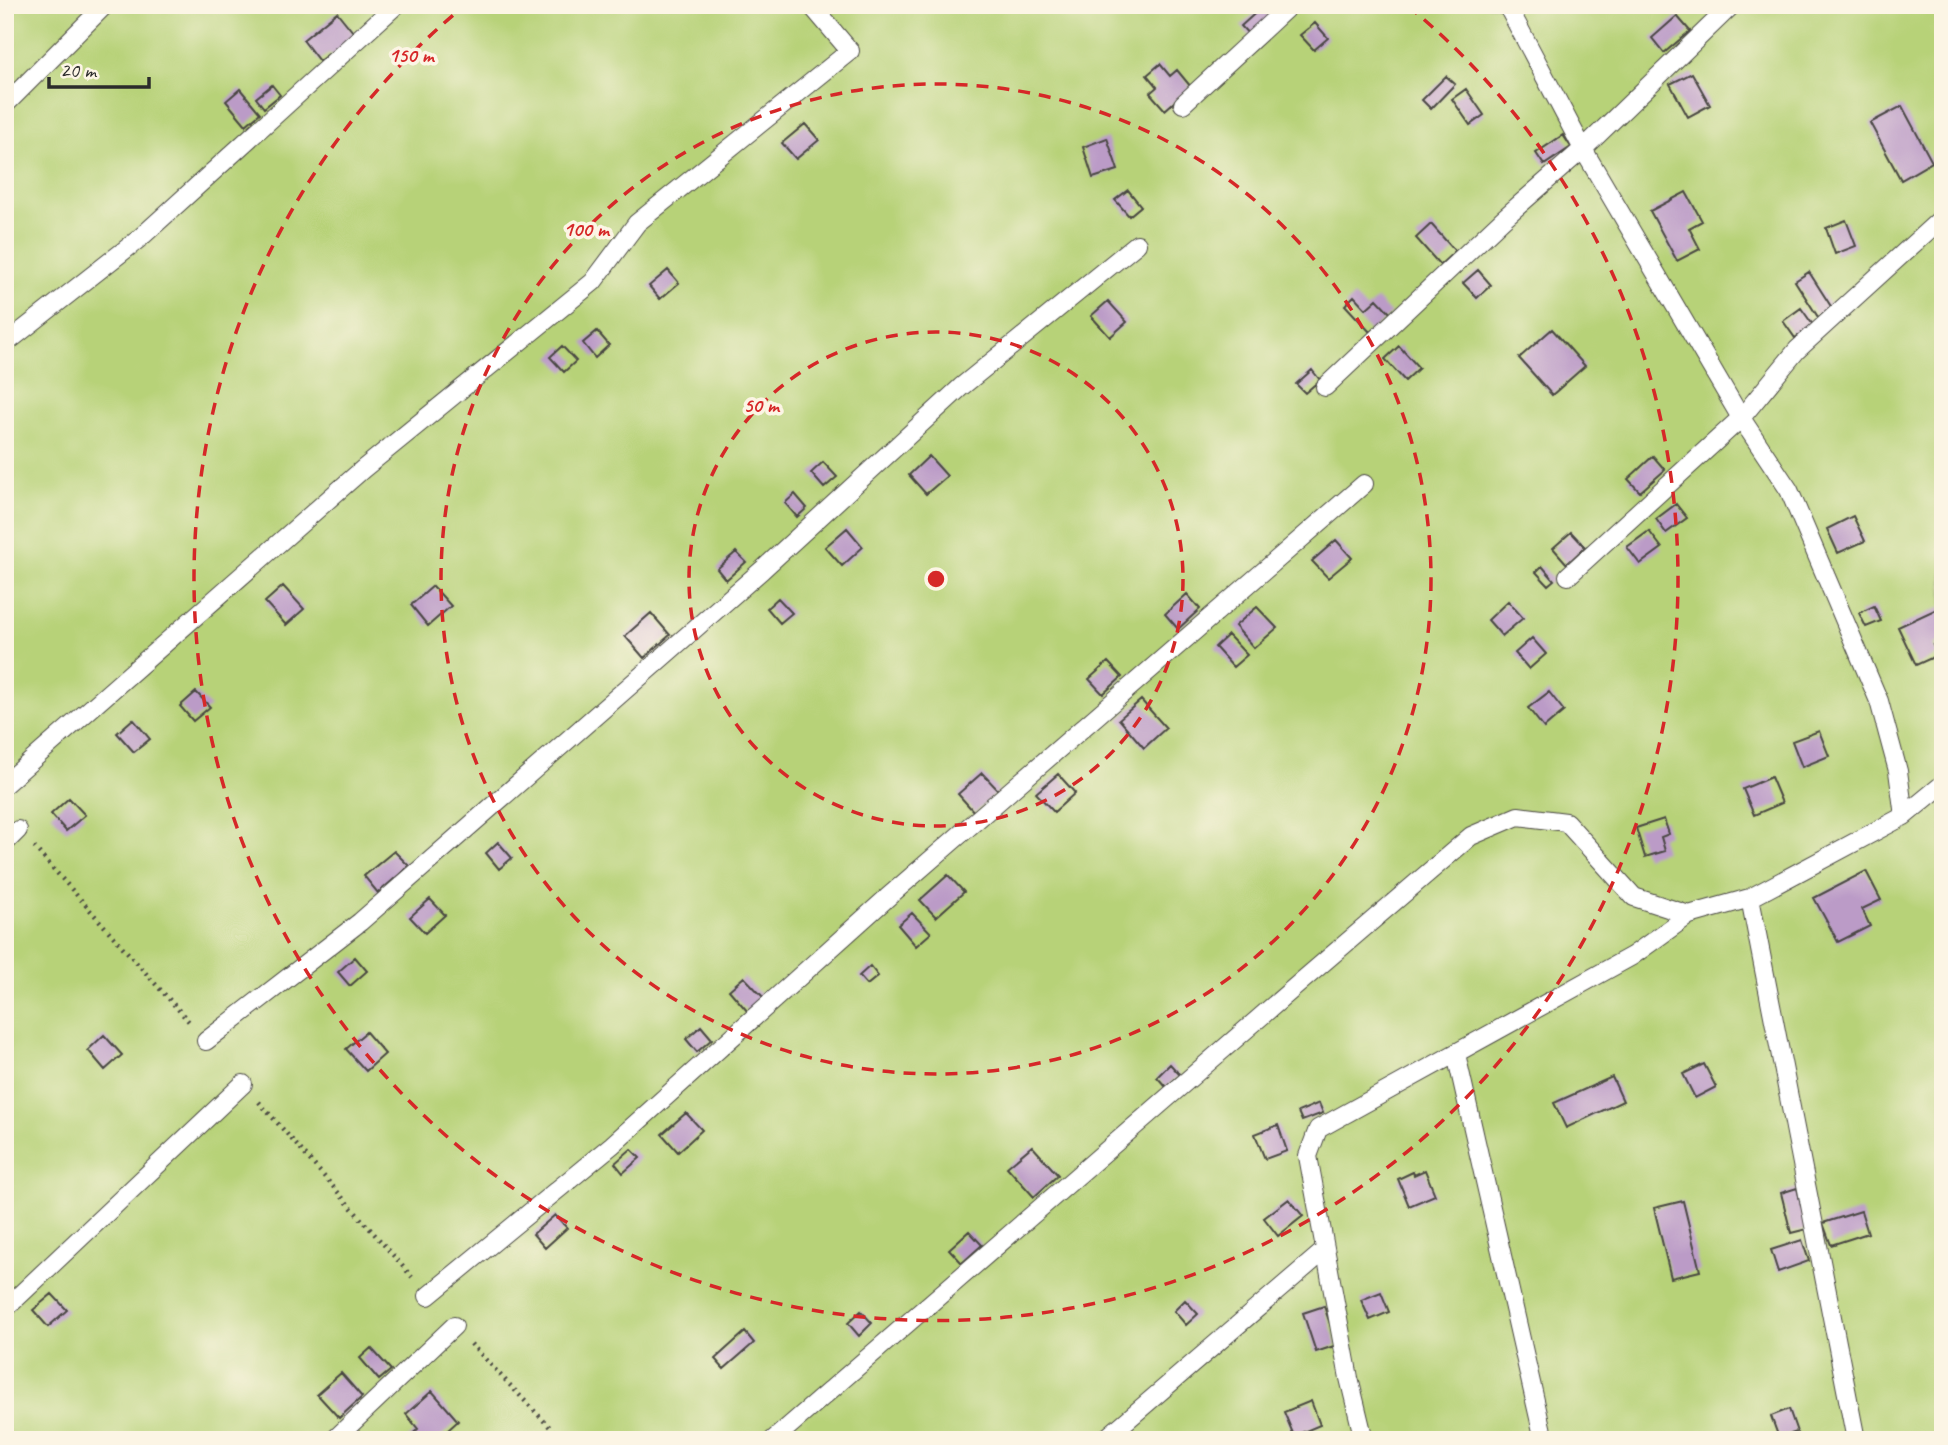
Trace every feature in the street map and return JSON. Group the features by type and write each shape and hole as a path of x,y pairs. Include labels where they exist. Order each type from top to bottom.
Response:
{"lane":[{"path":"5,344 140,237 396,5"},
{"path":"5,784 363,469 593,282 637,223 850,51 811,5"},
{"path":"1183,104 1290,5"},
{"path":"1507,5 1583,149 1741,418 1789,490 1879,701 1898,771 1904,816"},
{"path":"1325,387 1503,219 1583,149 1732,5"},
{"path":"5,105 95,8"},
{"path":"1569,576 1741,418 1797,351 1943,217"},
{"path":"206,1041 360,922 752,579 961,387 1136,244"},
{"path":"428,1296 612,1145 899,888 1364,484"},
{"path":"1364,1440 1349,1378 1308,1156 1318,1129 1632,956 1689,915 1750,898 1904,816 1943,784"},
{"path":"772,1440 1471,836 1518,816 1566,822 1634,897 1689,915"},
{"path":"5,843 18,830"},
{"path":"1750,898 1856,1440"},
{"path":"1456,1054 1544,1440"},
{"path":"5,1309 243,1084"},
{"path":"1104,1440 1325,1250"},
{"path":"334,1440 454,1326"}],"path":[{"path":"18,830 206,1041"},
{"path":"243,1084 428,1296"},
{"path":"454,1326 562,1440"}],"green space":[{"path":"5,5 1943,5 1943,1440 5,1440"}],"building":[{"path":"1261,8 1271,19 1251,37 1241,26"},
{"path":"337,12 357,37 333,57 330,53 319,61 303,40"},
{"path":"1677,16 1690,31 1664,53 1652,38"},
{"path":"1315,23 1328,38 1314,50 1300,35"},
{"path":"1160,64 1170,76 1177,70 1191,87 1165,110 1150,93 1157,87 1147,75"},
{"path":"1692,73 1710,105 1688,117 1670,84"},
{"path":"1446,76 1455,84 1431,109 1422,100"},
{"path":"272,85 280,95 264,108 256,98"},
{"path":"240,89 260,113 246,125 226,101"},
{"path":"1466,89 1484,115 1470,125 1452,99"},
{"path":"1902,106 1932,162 1901,180 1870,123"},
{"path":"805,124 819,140 796,159 782,143"},
{"path":"1563,135 1571,147 1544,165 1536,153"},
{"path":"1107,138 1118,170 1093,178 1083,147"},
{"path":"1128,190 1141,206 1129,216 1115,200"},
{"path":"1686,192 1702,221 1689,228 1700,249 1677,261 1650,211"},
{"path":"1846,220 1856,246 1835,254 1826,228"},
{"path":"1431,224 1455,251 1440,265 1416,238"},
{"path":"668,270 679,283 660,299 649,286"},
{"path":"1478,270 1491,285 1477,298 1463,283"},
{"path":"1809,272 1832,308 1818,317 1795,281"},
{"path":"1354,296 1366,309 1377,299 1391,314 1370,332 1345,305"},
{"path":"1108,301 1127,322 1110,337 1091,316"},
{"path":"1801,308 1813,325 1795,338 1783,321"},
{"path":"1552,329 1585,366 1552,395 1519,358"},
{"path":"597,331 609,345 595,358 583,343"},
{"path":"562,346 576,361 564,372 550,357"},
{"path":"1399,346 1419,368 1405,381 1385,359"},
{"path":"1312,370 1320,380 1305,393 1296,384"},
{"path":"929,456 947,476 926,494 909,475"},
{"path":"1653,456 1665,470 1640,492 1628,479"},
{"path":"823,462 837,477 824,488 811,473"},
{"path":"795,494 807,508 797,517 785,503"},
{"path":"1676,504 1687,518 1666,533 1656,519"},
{"path":"1853,516 1865,541 1838,553 1827,529"},
{"path":"847,528 863,547 842,566 825,547"},
{"path":"1649,531 1662,548 1640,564 1627,547"},
{"path":"1571,532 1585,547 1567,564 1553,548"},
{"path":"1336,540 1352,558 1328,578 1312,561"},
{"path":"736,552 746,562 726,580 717,569"},
{"path":"1542,566 1554,580 1548,585 1536,572"},
{"path":"283,586 304,609 286,625 265,602"},
{"path":"433,586 451,606 428,626 411,605"},
{"path":"1187,594 1200,609 1178,629 1165,614"},
{"path":"778,598 792,613 780,623 767,608"},
{"path":"1508,601 1523,618 1502,636 1488,620"},
{"path":"1874,606 1881,621 1866,627 1859,613"},
{"path":"1943,606 1943,640 1933,645 1938,655 1916,665 1898,627"},
{"path":"1257,607 1277,628 1254,648 1235,626"},
{"path":"651,613 670,635 644,658 625,636"},
{"path":"1228,635 1247,655 1233,667 1215,647"},
{"path":"1532,638 1546,654 1529,669 1515,653"},
{"path":"1108,662 1122,677 1103,694 1089,679"},
{"path":"196,692 210,707 193,721 180,706"},
{"path":"1549,692 1564,711 1544,728 1528,708"},
{"path":"1141,700 1166,728 1144,748 1119,719"},
{"path":"133,719 150,739 134,752 117,733"},
{"path":"1819,731 1829,756 1802,767 1792,741"},
{"path":"982,773 999,791 975,813 958,794"},
{"path":"1058,774 1075,793 1054,812 1036,793"},
{"path":"1771,777 1782,803 1754,815 1743,789"},
{"path":"69,798 85,815 66,831 51,814"},
{"path":"1664,819 1669,834 1661,837 1665,851 1645,857 1636,828"},
{"path":"498,842 512,858 499,869 486,853"},
{"path":"394,851 409,866 378,893 364,876"},
{"path":"1866,871 1881,900 1862,909 1870,926 1838,942 1814,898"},
{"path":"948,875 964,892 936,917 920,900"},
{"path":"430,899 445,915 425,933 410,917"},
{"path":"912,913 931,933 916,946 898,925"},
{"path":"355,957 367,971 350,986 338,972"},
{"path":"870,966 878,976 867,985 859,976"},
{"path":"744,977 764,998 748,1012 729,990"},
{"path":"701,1026 712,1039 697,1052 686,1039"},
{"path":"366,1032 385,1054 366,1071 346,1049"},
{"path":"104,1035 122,1055 105,1070 88,1050"},
{"path":"1170,1064 1180,1075 1166,1087 1157,1077"},
{"path":"1704,1064 1716,1087 1695,1098 1683,1074"},
{"path":"1612,1077 1623,1101 1566,1128 1554,1103"},
{"path":"1319,1103 1323,1113 1302,1121 1298,1112"},
{"path":"686,1113 702,1130 678,1152 662,1134"},
{"path":"1278,1125 1287,1151 1265,1159 1255,1134"},
{"path":"1032,1146 1058,1175 1034,1197 1007,1167"},
{"path":"631,1149 640,1158 623,1173 615,1163"},
{"path":"1425,1170 1435,1195 1409,1206 1398,1179"},
{"path":"1797,1188 1807,1229 1791,1233 1781,1193"},
{"path":"1289,1199 1303,1216 1278,1236 1264,1218"},
{"path":"1683,1201 1700,1271 1671,1278 1654,1208"},
{"path":"1861,1211 1868,1233 1831,1245 1823,1223"},
{"path":"555,1215 567,1228 545,1248 533,1234"},
{"path":"969,1231 982,1245 962,1263 949,1249"},
{"path":"1802,1240 1809,1261 1778,1272 1771,1250"},
{"path":"1381,1292 1389,1312 1370,1320 1361,1300"},
{"path":"52,1294 67,1310 48,1327 33,1310"},
{"path":"1185,1300 1198,1314 1186,1325 1174,1311"},
{"path":"1324,1306 1337,1345 1316,1352 1303,1313"},
{"path":"861,1311 872,1323 859,1336 848,1323"},
{"path":"745,1332 754,1343 724,1369 715,1359"},
{"path":"371,1348 391,1370 379,1380 360,1358"},
{"path":"341,1373 362,1397 339,1418 317,1394"},
{"path":"432,1391 458,1421 437,1440 406,1440 418,1429 406,1414"},
{"path":"1311,1401 1320,1425 1294,1436 1284,1412"},
{"path":"1789,1409 1797,1432 1779,1438 1771,1416"}]}
